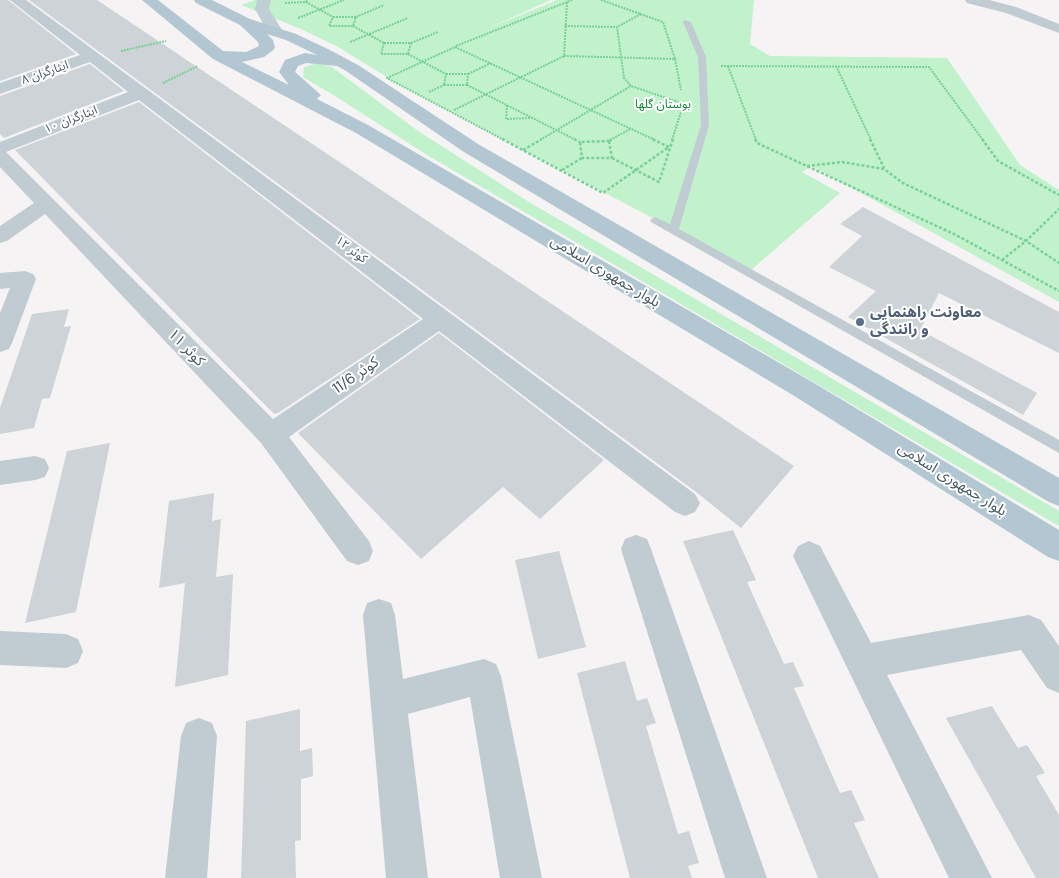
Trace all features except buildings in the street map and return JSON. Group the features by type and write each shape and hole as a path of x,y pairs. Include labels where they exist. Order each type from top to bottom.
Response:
{"main road":[{"name":"بلوار جمهوری اسلامی","path":"149,0 219,56 362,129 805,390 1059,547"},
{"path":"201,0 245,22 277,32 323,52 352,68 471,148 1059,493"},
{"path":"219,56 246,57 258,54 267,48 265,40 245,22"},
{"path":"352,68 328,60 305,58 291,63 287,72 296,83 362,129"}],"street":[{"name":"کوثر ۱۲","path":"17,0 90,57 142,92 685,503"},
{"path":"264,0 262,10 271,26 277,32"},
{"path":"972,0 1011,10 1059,29"},
{"name":"ایثارگران ۸","path":"0,89 90,57"},
{"name":"ایثارگران ۱۰","path":"0,148 142,92"},
{"name":"کوثر ۱۱","path":"0,156 271,435 358,551"},
{"path":"0,236 46,204"},
{"path":"0,281 25,279 0,344"},
{"name":"کوثر 11/6","path":"271,435 441,318"},
{"path":"0,473 35,468"},
{"path":"636,549 746,878"},
{"path":"809,556 971,878"},
{"path":"379,615 407,878"},
{"path":"862,662 1029,632 1059,676"},
{"path":"0,648 66,651"},
{"path":"388,701 484,676 520,878"},
{"path":"186,878 199,736"}],"lane":[{"path":"674,230 705,125 702,57 688,22"},
{"path":"655,220 1059,447"}],"path":[{"path":"284,0 282,2 306,1 333,17 356,17 384,6"},
{"path":"294,19 344,0"},
{"path":"455,47 669,147 603,193 386,78 455,47 572,0"},
{"path":"562,170 582,158 612,158 659,182 684,104 675,59 663,22 601,0"},
{"path":"564,56 567,2"},
{"path":"565,26 617,27 641,14"},
{"path":"333,17 329,26 353,26 384,43 411,43 438,32"},
{"path":"353,26 356,17"},
{"path":"345,44 408,18"},
{"path":"617,27 624,78 631,86 684,104 704,108"},
{"path":"90,57 194,36"},
{"path":"384,43 381,54 408,54 446,74 468,74 491,63"},
{"path":"408,54 411,43"},
{"path":"142,92 219,56"},
{"path":"451,112 564,56 675,59"},
{"path":"1059,194 998,162 929,67 728,66 757,143 956,235 1059,290"},
{"path":"836,66 884,169"},
{"path":"444,85 446,74"},
{"path":"467,85 468,74"},
{"path":"420,96 444,85 467,85 580,142 609,141 630,129"},
{"path":"522,150 631,86"},
{"path":"507,105 506,119 533,118"},
{"path":"609,141 612,158"},
{"path":"580,142 582,158"},
{"path":"806,166 842,162 884,169 903,183 1026,241 1059,263"},
{"path":"1002,260 1026,241 1059,210"}],"green space":[{"name":"بوستان گلها","path":"255,0 551,0 486,29 557,0 754,0 750,44 770,56 947,58 1020,165 1059,190 1059,302 812,166 802,172 840,193 751,270 393,81 338,47 301,29 241,5"},
{"path":"317,63 332,67 418,131 529,202 1059,511 1059,526 427,155 303,77 304,67"}],"place":[{"name":"معاونت راهنمایی و رانندگی","path":"860,322"}]}
